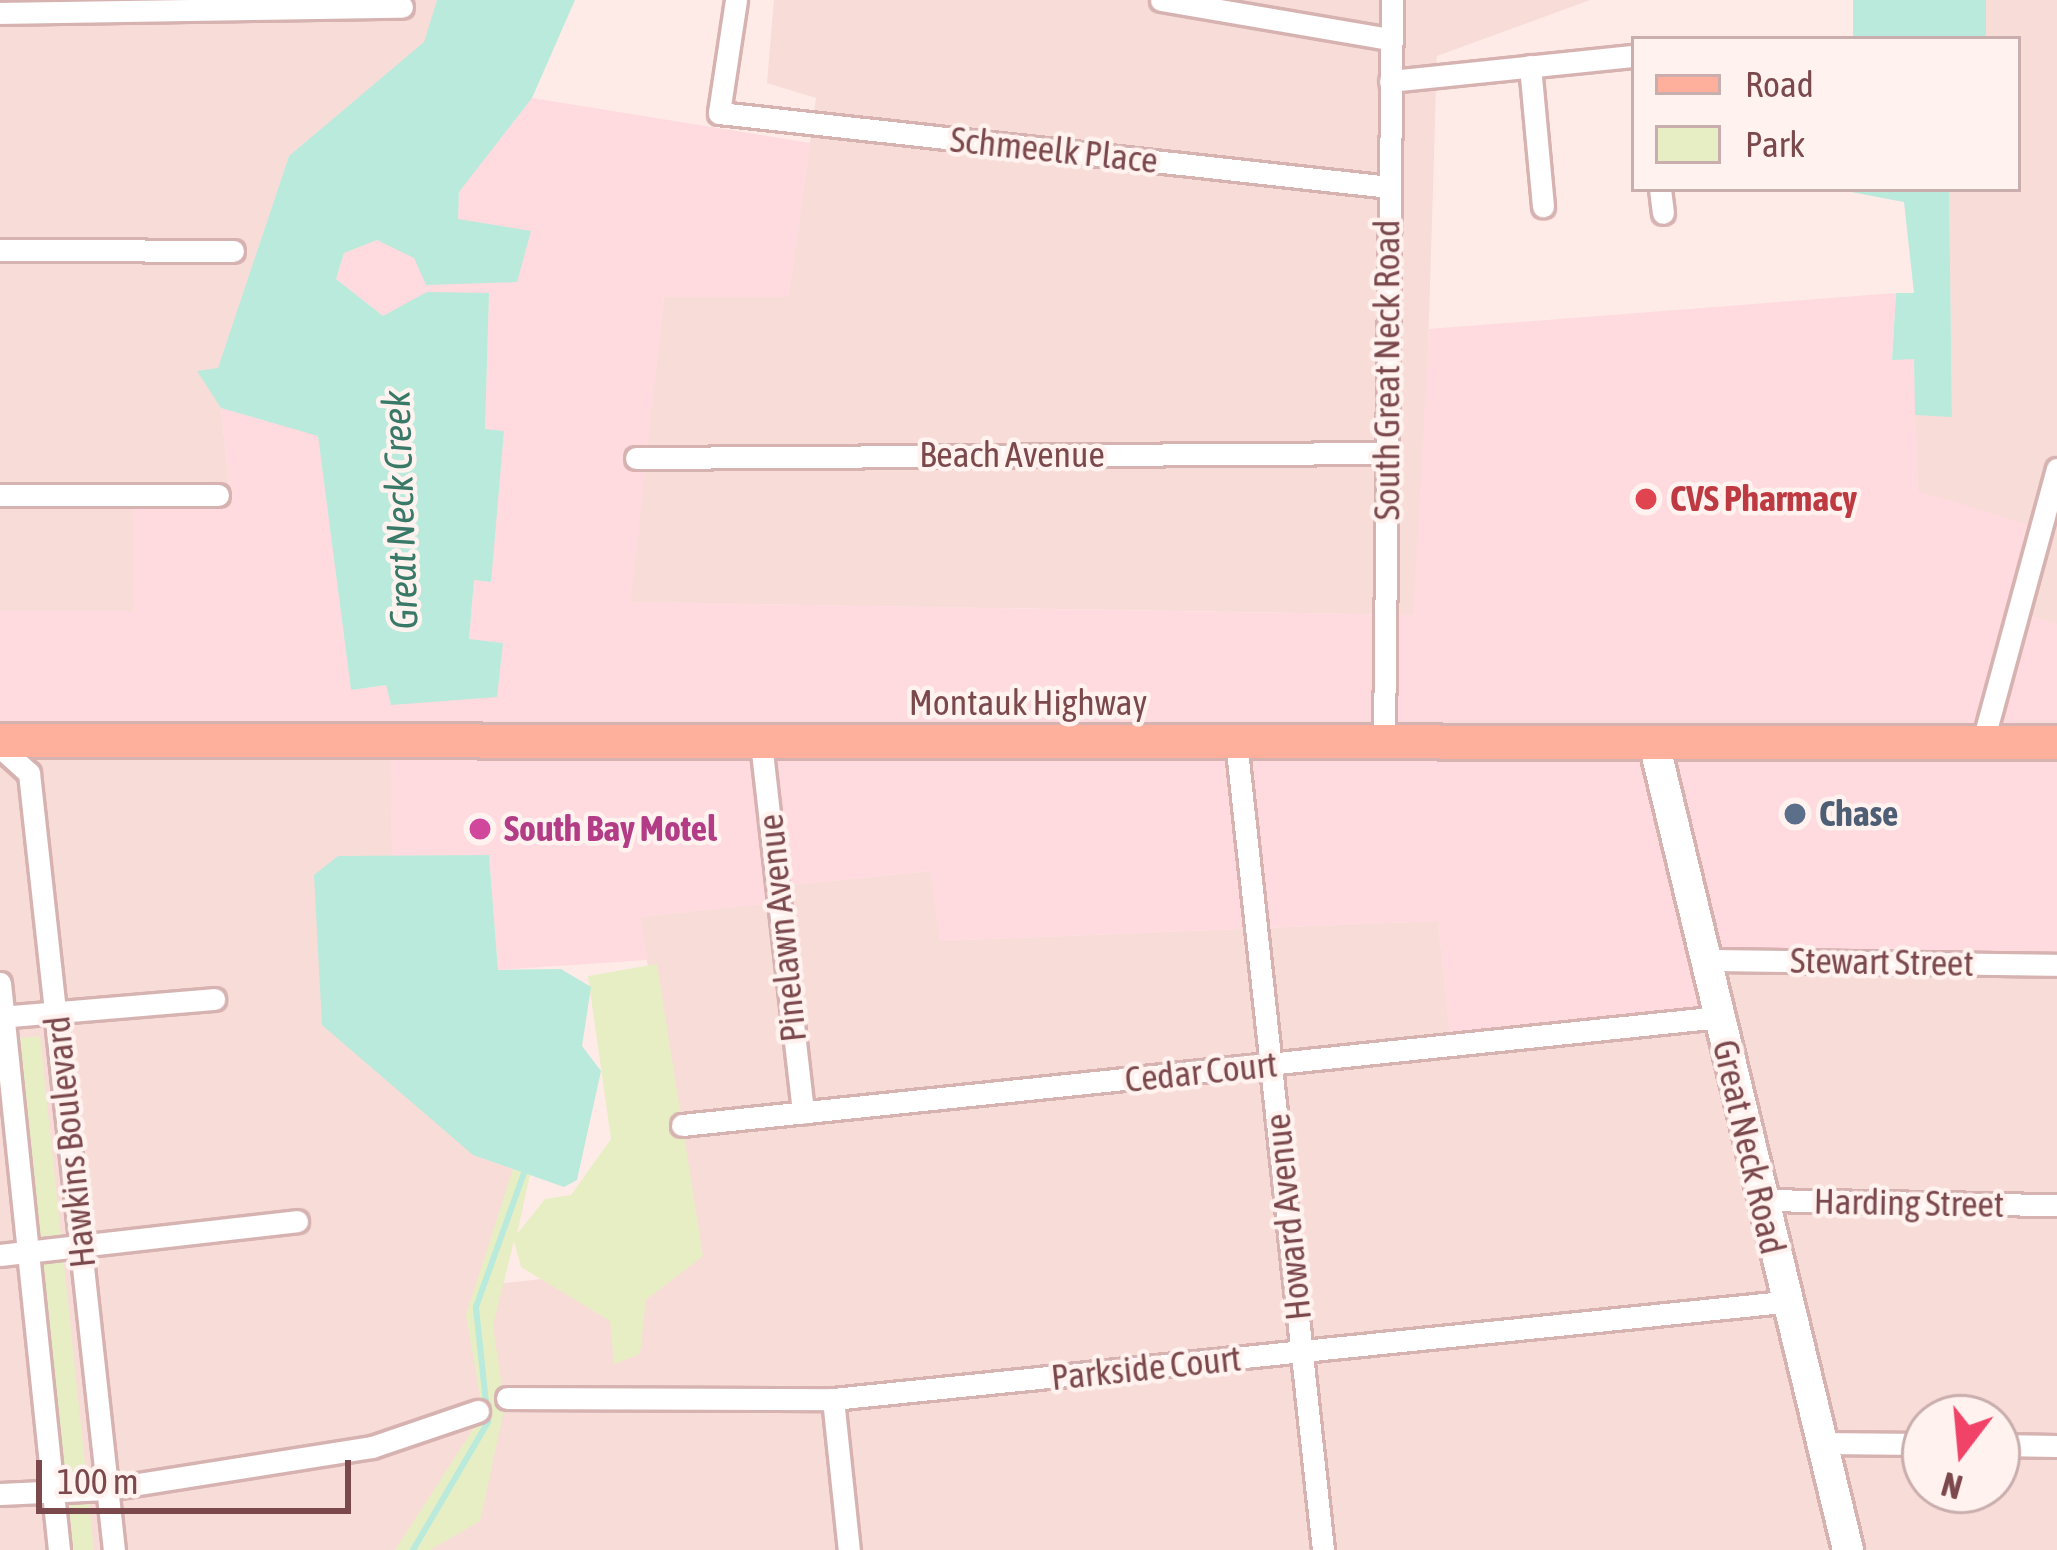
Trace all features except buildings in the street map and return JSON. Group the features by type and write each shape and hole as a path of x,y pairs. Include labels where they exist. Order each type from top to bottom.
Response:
{"main road":[{"name":"Montauk Highway","path":"0,744 2057,742"},
{"name":"Great Neck Road","path":"1654,743 1783,1302 1848,1550"}],"street":[{"name":"Schmeelk Place","path":"736,0 719,113 1389,188"},
{"path":"1161,0 1390,39"},
{"name":"South Great Neck Road","path":"1384,740 1392,0"},
{"path":"0,14 402,8"},
{"path":"1390,80 1631,56"},
{"path":"1530,66 1543,206"},
{"path":"1660,192 1663,213"},
{"path":"0,250 233,250"},
{"name":"Beach Avenue","path":"635,458 1388,453"},
{"path":"1983,741 2057,469"},
{"path":"0,495 218,495"},
{"name":"Howard Avenue","path":"1236,741 1323,1550"},
{"name":"Pinelawn Avenue","path":"761,742 803,1113"},
{"name":"Hawkins Boulevard","path":"0,744 29,773 114,1550"},
{"name":"Stewart Street","path":"1706,960 2057,965"},
{"name":"Hawkins Boulevard","path":"0,982 58,1550"},
{"path":"2,1017 214,998"},
{"name":"Cedar Court","path":"682,1125 1720,1017"},
{"name":"Harding Street","path":"1762,1200 2057,1205"},
{"path":"0,1255 297,1222"},
{"name":"Parkside Court","path":"508,1398 833,1399 1783,1302"},
{"path":"833,1399 849,1550"},
{"path":"0,1495 106,1490 372,1447 478,1412"},
{"path":"1818,1443 1901,1444"},
{"path":"2021,1445 2057,1446"}],"shaded area":[{"path":"0,0 437,0 425,42 289,156 218,369 198,371 221,408 231,506 133,612 0,611"},
{"path":"774,0 1590,0 1437,56 1420,615 630,602 664,297 789,296 816,98 767,83"},
{"path":"1986,0 2057,0 2057,624 2008,610 1918,495 1915,415 1952,416 1949,192 2021,192 2021,36 1974,36"},
{"path":"532,98 810,143 789,297 664,297 631,602 1413,615 1429,329 1896,293 1892,359 1914,359 1918,491 2034,526 2009,609 2057,624 2057,956 1691,950 1710,1010 1450,1038 1438,921 940,941 930,871 772,887 773,903 641,917 647,960 498,970 489,855 392,856 390,739 0,734 0,611 133,611 132,506 231,505 221,408 318,435 351,690 386,685 391,704 440,693 469,640 474,579 490,582 504,431 485,430 489,293 383,316 336,279 344,253 377,240 486,282 517,281 458,219 459,191"},
{"path":"0,734 391,739 392,856 338,856 473,1155 513,1169 496,1284 695,1262 640,917 772,903 771,887 931,871 940,941 1438,921 1450,1037 1690,950 2057,956 2057,1550 0,1550"}],"green space":[{"path":"657,964 703,1256 646,1300 640,1354 614,1364 610,1321 521,1267 514,1241 493,1326 505,1406 480,1521 430,1550 395,1550 483,1414 466,1315 513,1169 530,1175 517,1234 545,1199 571,1195 611,1139 588,976"},
{"path":"40,1036 94,1550 73,1550 19,1038"}],"water":[{"path":"437,0 575,0 532,98 459,192 458,219 531,231 517,282 426,285 414,258 377,240 344,253 336,279 383,316 427,292 489,293 485,429 504,431 491,582 474,580 469,639 503,643 497,697 391,705 386,685 351,690 318,436 221,408 197,371 218,368 289,156 424,42"},
{"path":"1853,0 1986,0 1986,36 1853,36"},
{"path":"1851,192 1949,192 1952,417 1915,415 1914,359 1892,360 1896,293 1914,293 1904,202"},
{"path":"489,855 498,970 561,969 591,987 582,1046 601,1071 577,1180 564,1187 473,1155 322,1025 314,875 338,856"}],"waterway":[{"name":"Great Neck Creek","path":"413,1550 488,1422 476,1307 525,1170"}],"place":[{"name":"CVS Pharmacy","path":"1646,499"},
{"name":"Chase","path":"1795,814"},
{"name":"South Bay Motel","path":"480,829"}]}
